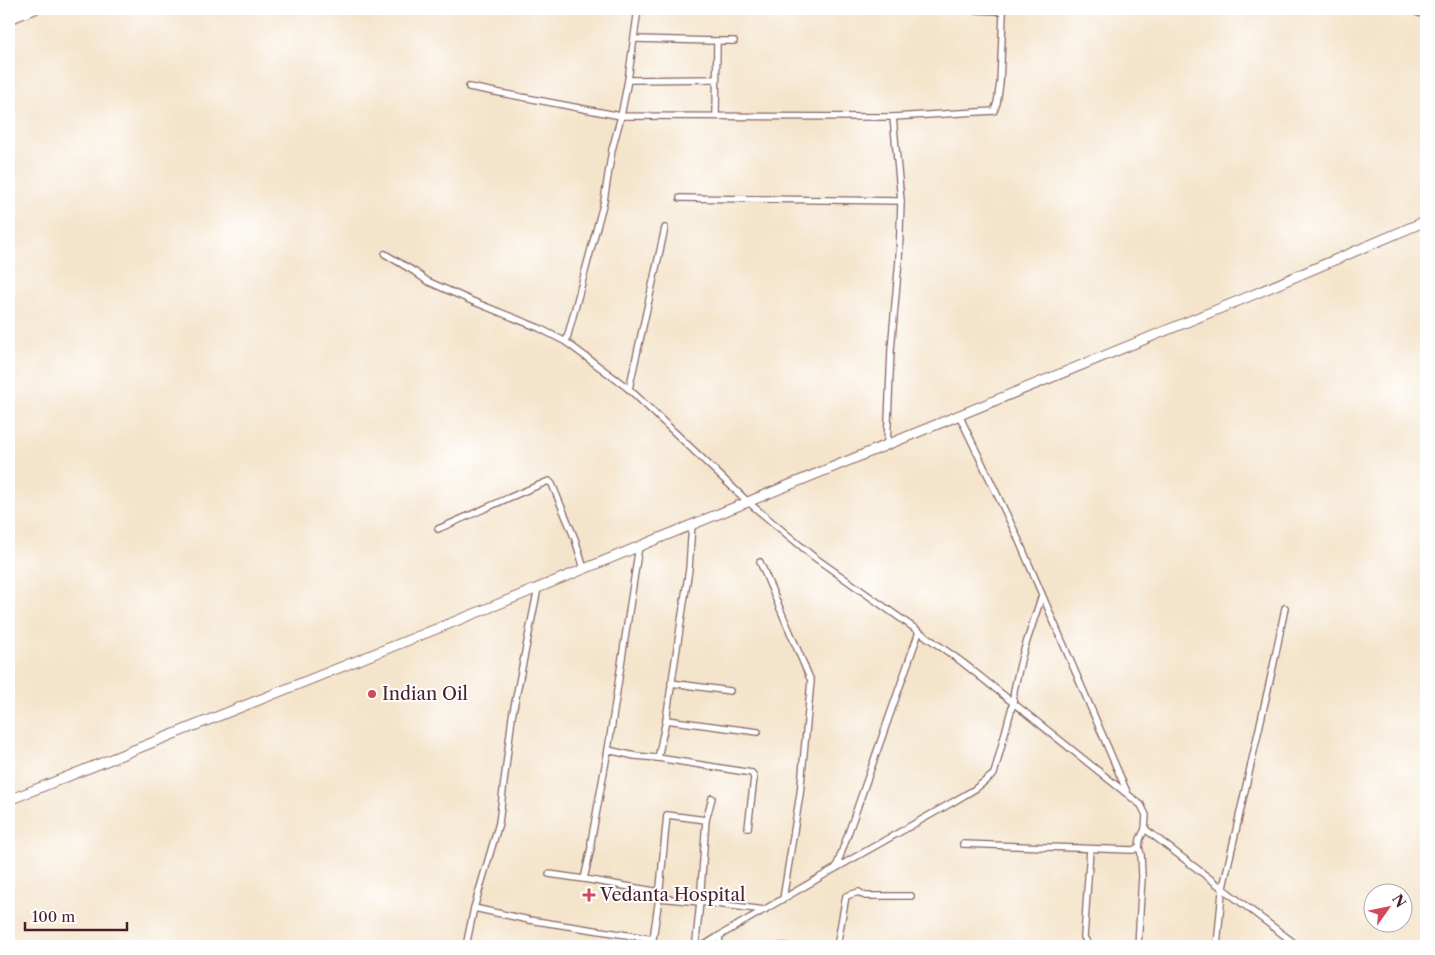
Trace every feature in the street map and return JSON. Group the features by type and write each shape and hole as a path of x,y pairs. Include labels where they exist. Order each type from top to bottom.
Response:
{"main road":[{"path":"9,19 35,9"},
{"path":"9,800 538,588 1242,299 1426,221"}],"street":[{"path":"566,342 604,201 612,150 628,80 638,9"},
{"path":"1418,9 1418,13 1426,14"},
{"path":"469,87 621,116 893,116 994,111 1000,83 1003,14 998,11 976,10"},
{"path":"634,39 734,41"},
{"path":"716,115 717,41"},
{"path":"628,80 716,80"},
{"path":"887,445 901,200 893,116"},
{"path":"680,198 901,200"},
{"path":"629,389 665,228"},
{"path":"385,254 426,281 539,328 566,342 629,389 748,502 814,557 962,662 1141,805 1146,815 1145,829 1140,839 1139,847 1142,876 1138,946"},
{"path":"959,415 1016,534 1128,794"},
{"path":"438,529 549,481 552,484 575,539 584,568"},
{"path":"658,758 666,720 689,569 692,524"},
{"path":"584,879 608,750 639,546"},
{"path":"760,562 811,681 800,794 783,899"},
{"path":"466,946 474,908 499,824 512,717 538,588"},
{"path":"703,946 975,789 994,774 1013,703 1022,656 1042,594"},
{"path":"1217,946 1223,889 1285,608"},
{"path":"836,868 919,632"},
{"path":"671,683 730,691"},
{"path":"666,720 758,732"},
{"path":"608,750 636,756 752,773 754,778 748,828"},
{"path":"699,946 696,941 706,820 712,798"},
{"path":"474,908 528,920 653,939 667,815 706,820"},
{"path":"1145,829 1298,946"},
{"path":"963,844 1133,850 1139,847"},
{"path":"1088,946 1084,937 1090,849"},
{"path":"549,874 700,902 765,910"},
{"path":"837,946 846,896 859,892 864,896 911,896"},
{"path":"719,936 720,946"},
{"path":"781,946 786,946"}],"place":[{"name":"Indian Oil","path":"372,694"},
{"name":"Vedanta Hospital","path":"589,895"}]}
